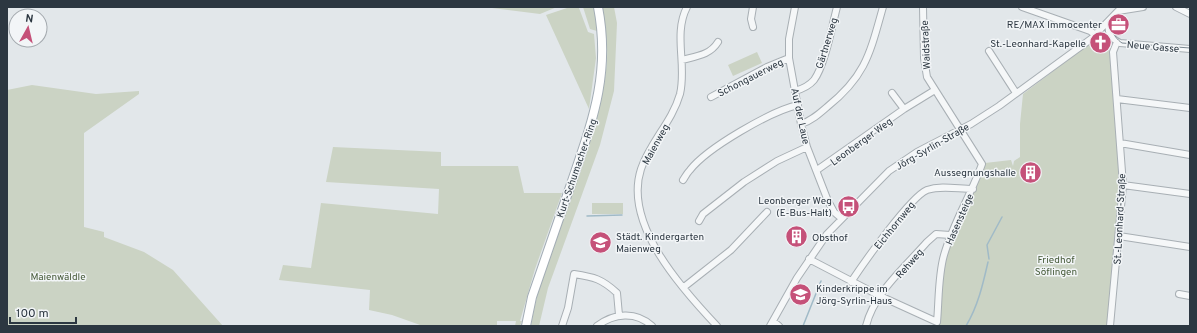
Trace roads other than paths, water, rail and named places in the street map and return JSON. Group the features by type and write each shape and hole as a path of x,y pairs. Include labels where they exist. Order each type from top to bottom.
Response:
{"main road":[{"name":"Kurt-Schumacher-Ring","path":"526,326 532,296 595,112 602,63 602,34 598,7"}],"street":[{"name":"Maienweg","path":"687,7 682,22 680,38 682,60 680,94 669,120 641,169 638,196 641,212 652,244 671,273 717,326"},
{"path":"753,7 751,19 753,27"},
{"name":"Auf der Laue","path":"795,7 789,39 789,58 801,124 807,147 831,208 841,218"},
{"name":"Gärtnerweg","path":"795,91 809,85 815,79 820,67 837,7"},
{"path":"801,124 811,120 833,102 860,74 869,56 883,7"},
{"name":"Waidstraße","path":"923,7 925,66 927,77 982,164"},
{"path":"1022,7 1090,31 1093,37 1109,34 1110,21"},
{"path":"1115,10 1143,7"},
{"path":"1176,7 1190,14"},
{"name":"Jörg-Syrlin-Straße","path":"771,323 809,259 827,234 841,218 897,166 982,117 1016,93 1093,37 1110,21 1115,10"},
{"name":"Neue Gasse","path":"1109,34 1116,42 1132,46 1190,49"},
{"path":"682,60 704,55 711,51 718,42"},
{"name":"St.-Leonhard-Straße","path":"1110,326 1119,236 1122,185 1113,50 1116,42"},
{"path":"989,51 1016,93"},
{"name":"Schongauerweg","path":"711,97 767,66 789,58"},
{"name":"Leonberger Weg","path":"817,170 935,90"},
{"path":"892,93 904,110"},
{"path":"1117,99 1190,108"},
{"path":"684,180 690,170 717,147 758,122 798,105"},
{"path":"1120,143 1190,155"},
{"path":"699,221 703,214 744,182 777,161 807,147"},
{"name":"Hasensteige","path":"880,296 937,322 943,257 950,235 973,189 982,164"},
{"path":"1122,185 1190,194"},
{"name":"Eichhornweg","path":"851,282 869,256 920,194 927,190 938,188 973,189"},
{"path":"684,287 731,250 767,212"},
{"name":"Rehweg","path":"866,326 868,318 880,296 927,242 936,234 950,235"},
{"path":"1119,236 1190,247"},
{"path":"809,259 880,296"},
{"path":"562,326 568,308 574,274 595,277 605,282 617,293 619,314"},
{"path":"1179,294 1190,296"},
{"path":"597,326 605,320 619,314 635,316 652,326"},
{"path":"771,323 779,326"}],"waterway":[{"path":"587,216 622,215"},
{"path":"989,259 987,245 1002,217"},
{"path":"966,326 977,303 988,262"},
{"path":"803,326 821,281"}],"tram line":[{"path":"1119,17 1113,23 1112,27 1114,34 1122,43 1190,48"}],"place":[{"name":"RE/MAX Immocenter","path":"1118,24"},
{"name":"St.-Leonhard-Kapelle","path":"1101,43"},
{"name":"Aussegnungshalle","path":"1031,172"},
{"name":"Leonberger Weg (E-Bus-Halt)","path":"848,206"},
{"name":"Obsthof","path":"797,237"},
{"name":"Städt. Kindergarten Maienweg","path":"601,242"},
{"name":"Kinderkrippe im Jörg-Syrlin-Haus","path":"801,294"}],"park label":[{"name":"Friedhof Söflingen","path":"1056,264"},
{"name":"Maienwäldle","path":"58,276"}]}
